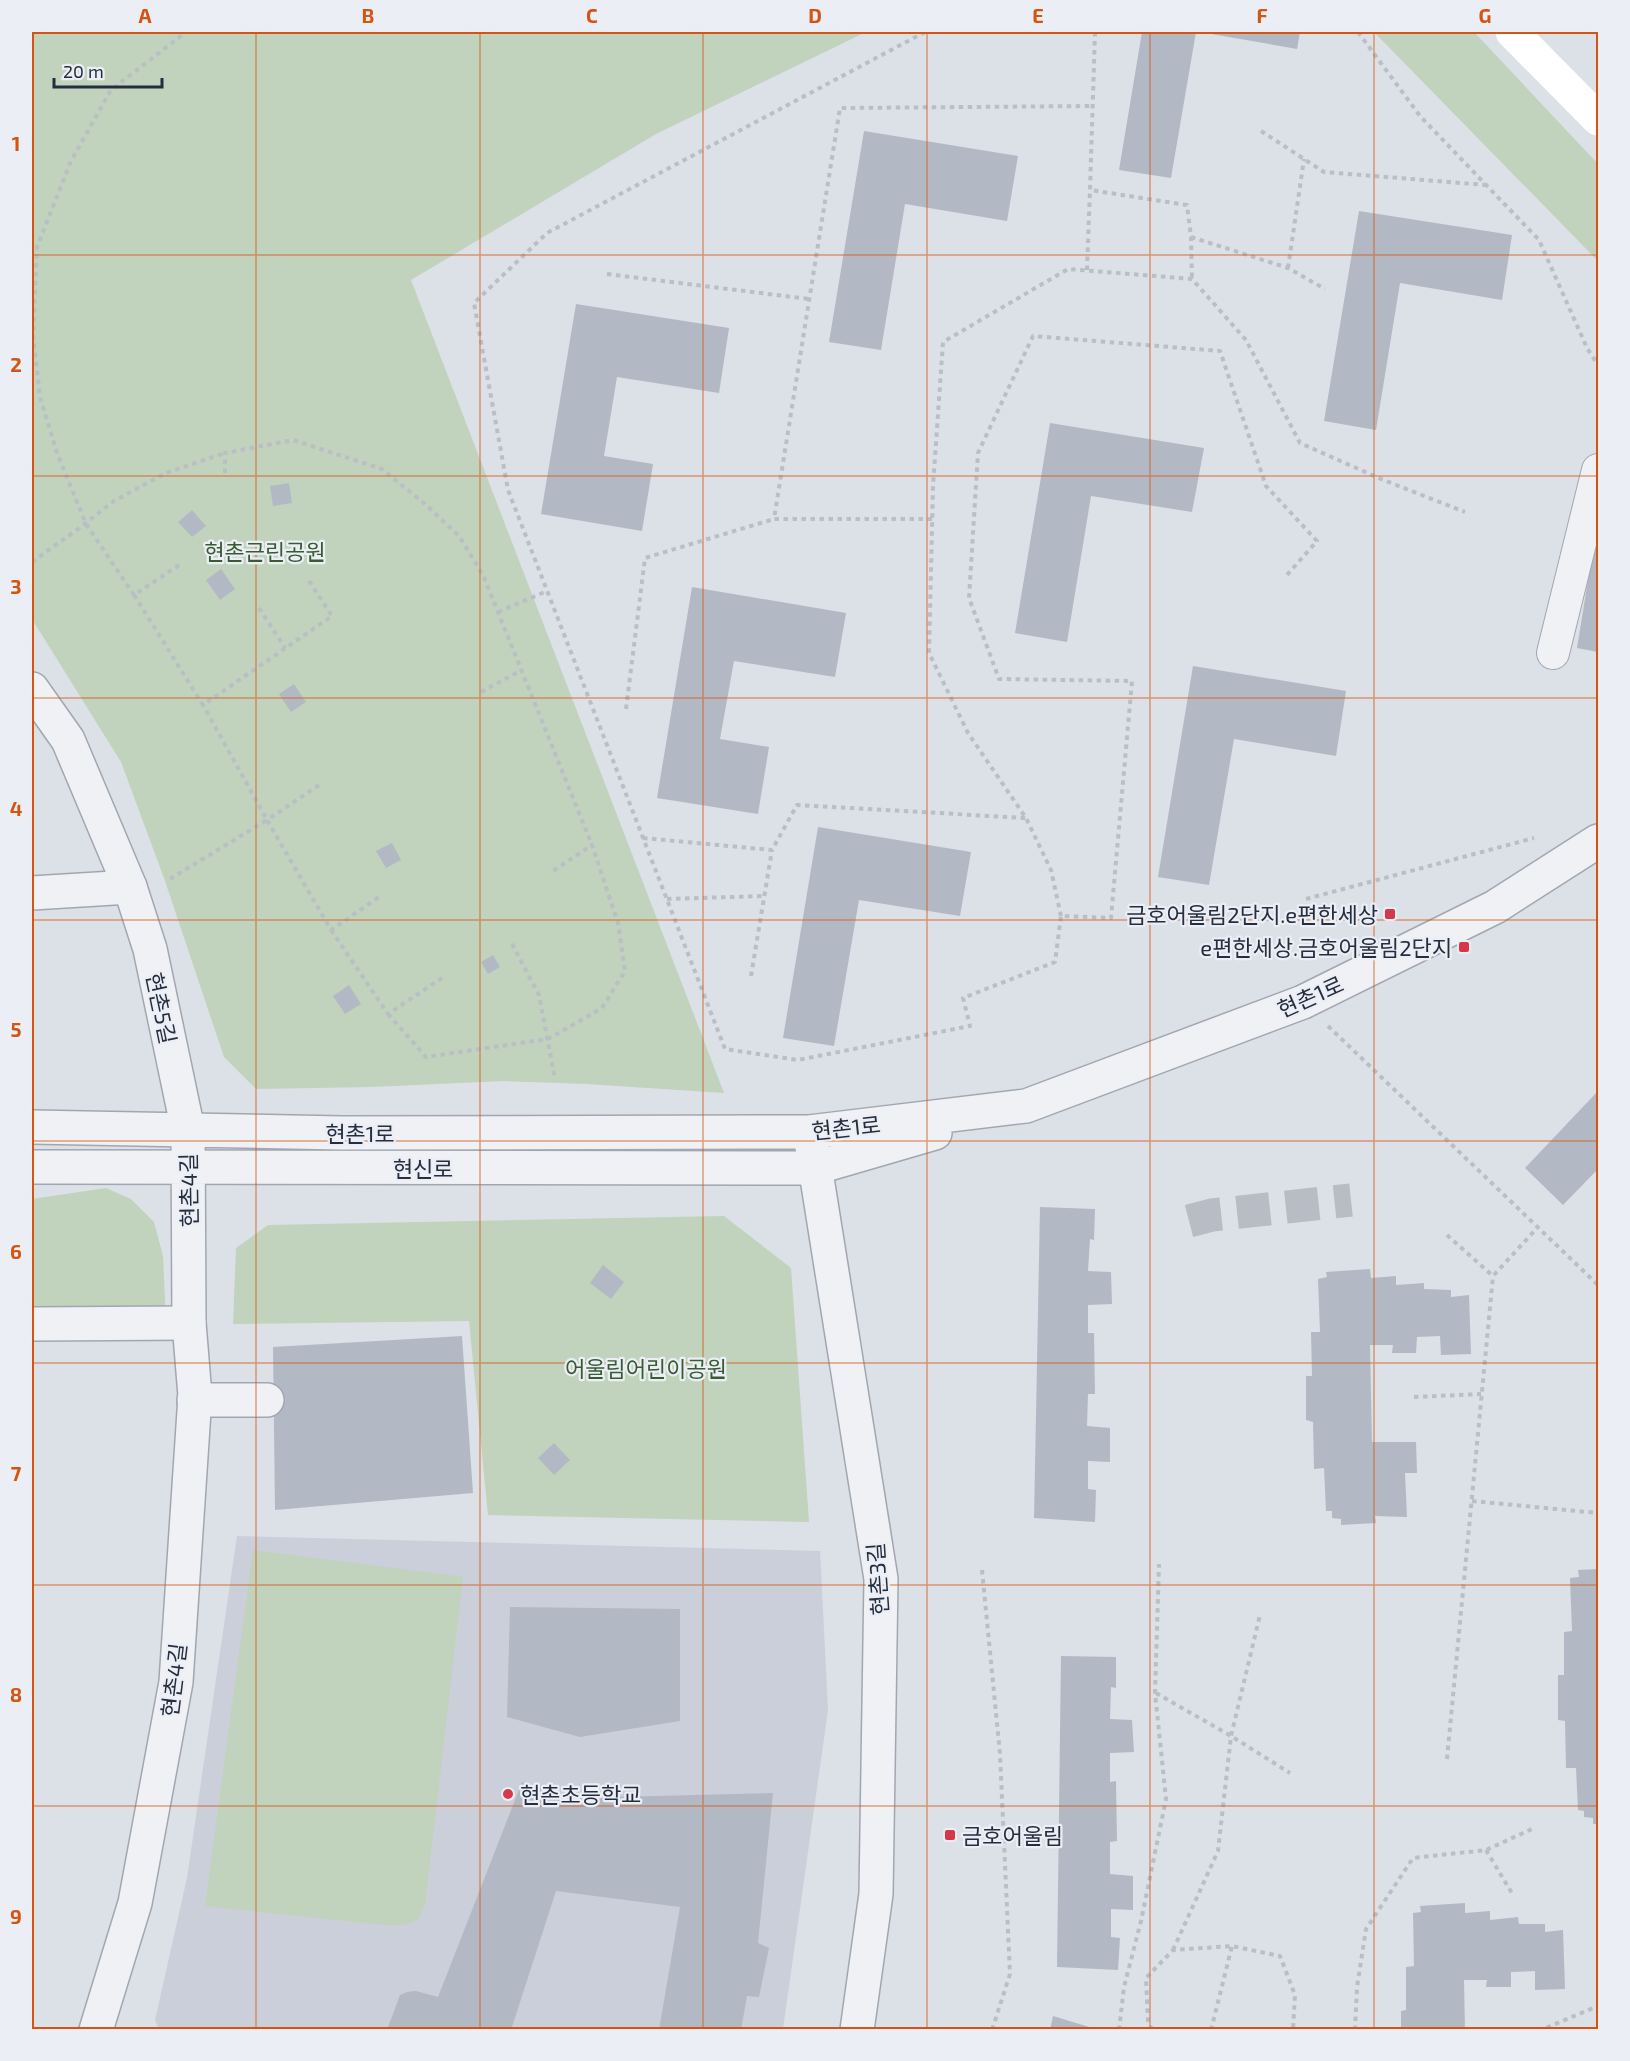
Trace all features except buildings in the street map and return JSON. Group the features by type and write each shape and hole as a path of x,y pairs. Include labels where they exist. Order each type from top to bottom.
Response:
{"main road":[{"path":"1512,32 1599,119"}],"street":[{"path":"1553,653 1599,470"},
{"name":"현촌5길","path":"32,689 68,740 130,887 150,949 188,1130"},
{"name":"현촌1로","path":"32,1127 342,1133 809,1132 1026,1106 1303,1002 1494,907 1599,841"},
{"path":"32,893 130,887"},
{"name":"현신로","path":"32,1167 815,1168 1026,1106"},
{"name":"현촌4길","path":"96,2030 135,1903 176,1682 194,1400 189,1323 188,1130"},
{"name":"현촌3길","path":"809,1132 881,1579 876,1894 857,2030"},
{"path":"32,1324 189,1323"},
{"path":"194,1400 267,1400"}],"path":[{"path":"32,562 86,524 114,501 166,473 225,453 293,440 382,469 425,504 459,536 483,575 522,670 592,845 618,923 625,971 602,1008 548,1039 426,1057 388,1014 331,930 202,705 134,595 86,524 57,453 40,397 33,336 37,248 71,161 111,90 186,32"},
{"path":"925,32 548,233 474,303 508,490 725,1049 798,1060 970,1026 963,998 1055,962 1061,915 1051,870 1026,819 968,733 929,653 932,519 943,342 1068,269 1192,279"},
{"path":"1087,270 1095,32"},
{"path":"1358,32 1420,116 1539,240 1587,348 1599,365"},
{"path":"774,519 840,108 1092,106"},
{"path":"1261,131 1324,172 1486,185"},
{"path":"1288,268 1304,159"},
{"path":"1090,190 1187,205 1191,237 1192,279 1246,340 1300,443 1381,479 1466,512"},
{"path":"1191,237 1288,268 1325,289"},
{"path":"607,274 809,299"},
{"path":"1061,915 1111,918 1132,681 999,679 969,598 978,453 1033,336 1220,351 1266,486 1317,541 1286,576"},
{"path":"225,453 225,473"},
{"path":"626,709 645,558 774,519 932,519"},
{"path":"134,595 179,565"},
{"path":"202,705 332,616 307,578"},
{"path":"498,612 547,591"},
{"path":"259,608 285,648"},
{"path":"481,692 522,670"},
{"path":"170,879 267,820 319,785"},
{"path":"752,976 772,850 797,805 1026,819"},
{"path":"1306,899 1542,836"},
{"path":"643,837 772,850"},
{"path":"553,871 592,845"},
{"path":"667,899 764,896"},
{"path":"331,930 380,897"},
{"path":"512,944 539,994 555,1079"},
{"path":"388,1014 442,978"},
{"path":"1303,1002 1599,1285"},
{"path":"1447,1759 1493,1276 1538,1227"},
{"path":"1447,1235 1493,1276"},
{"path":"1414,1397 1481,1394"},
{"path":"1472,1500 1599,1513"},
{"path":"1119,2030 1124,1987 1141,1921 1166,1799 1155,1693 1159,1564"},
{"path":"982,1570 1000,1754 1010,1974 992,2030"},
{"path":"1152,2030 1148,2020 1146,1978 1173,1950 1218,1851 1231,1736 1260,1615"},
{"path":"1155,1693 1290,1773"},
{"path":"1355,2030 1357,1987 1366,1929 1413,1858 1486,1850 1532,1829"},
{"path":"1486,1850 1514,1895"},
{"path":"1173,1950 1232,1946 1280,1956 1295,1995 1293,2030"},
{"path":"1211,2030 1232,1946"},
{"path":"1538,2030 1548,2028 1599,2006"}],"shaded area":[{"name":"현촌초등학교","path":"237,1536 820,1551 828,1710 783,2029 159,2030 155,2020 187,1878"}],"green space":[{"name":"현촌근린공원","path":"32,32 866,32 656,134 411,280 724,1093 503,1081 256,1089 224,1057 164,878 121,762 32,619"},
{"path":"1374,32 1474,32 1598,164 1598,261"},
{"path":"106,1188 131,1199 154,1222 163,1256 166,1323 32,1326 32,1199"},
{"name":"어울림어린이공원","path":"724,1216 791,1268 809,1522 488,1515 469,1321 233,1324 236,1248 268,1225"},
{"path":"253,1550 463,1577 425,1904 419,1919 404,1925 385,1925 205,1906"}],"tunnel":[{"path":"1189,1221 1212,1215 1351,1200"}],"place":[{"name":"금호어울림2단지.e편한세상","path":"1390,914"},
{"name":"e편한세상.금호어울림2단지","path":"1464,947"},
{"name":"현촌초등학교","path":"508,1794"},
{"name":"금호어울림","path":"950,1835"}]}
